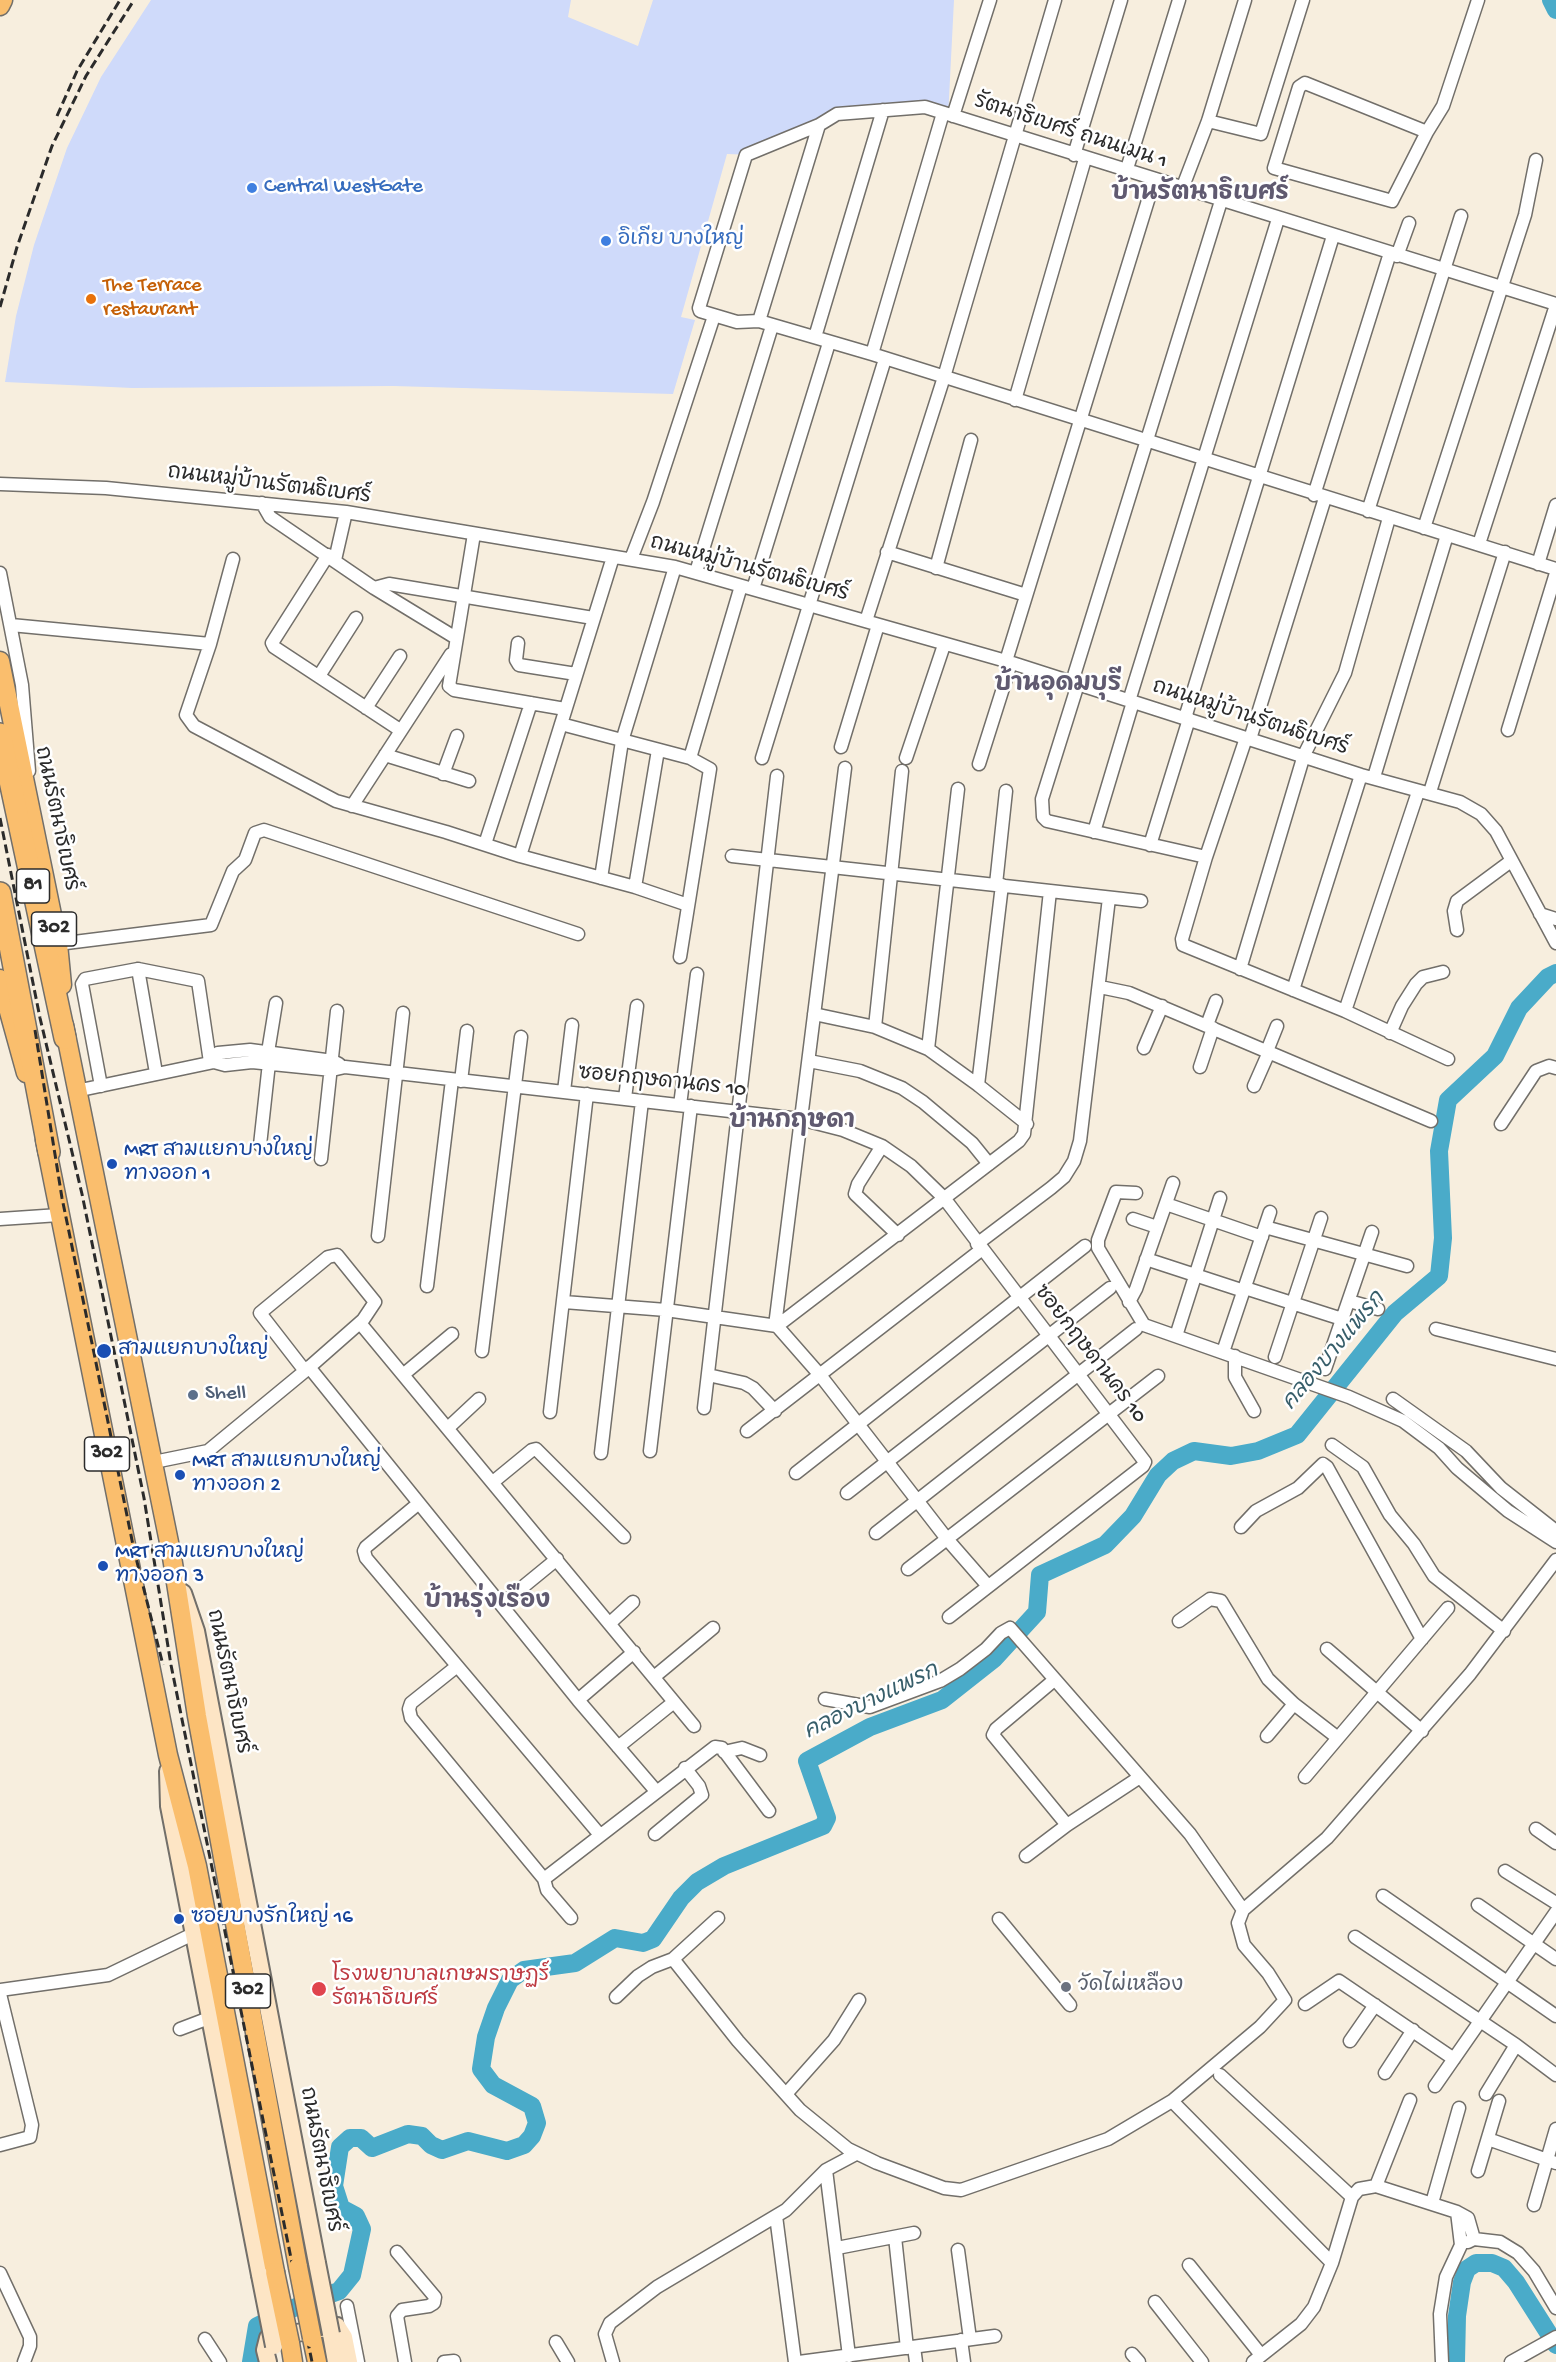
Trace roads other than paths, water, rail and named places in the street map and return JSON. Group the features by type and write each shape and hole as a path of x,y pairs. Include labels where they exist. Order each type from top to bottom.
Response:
{"highway":[{"name":"81","path":"0,734 65,1038"},
{"name":"81","path":"0,893 49,1152"}],"main road":[{"path":"0,6 3,0"},
{"name":"ถนนรัตนาธิเบศร์","path":"0,661 58,944 65,1038 154,1462 172,1557 197,1716 317,2362"},
{"path":"0,979 2,992"},
{"name":"302","path":"2,992 49,1152 59,1215 168,1755 197,1866 280,2350 293,2362"},
{"name":"ถนนรัตนาธิเบศร์","path":"172,1557 196,1631 336,2362"},
{"name":"302","path":"168,1755 169,1806 209,2018 228,2115 267,2273"},
{"path":"228,2115 229,2178 250,2278 255,2284 326,2268 327,2260 306,2160 285,2103"},
{"path":"268,2362 265,2350 268,2338 337,2326 344,2337 349,2362"}],"street":[{"path":"872,354 948,115 990,0"},
{"path":"841,747 887,552 944,377 1013,135 1055,0"},
{"path":"1016,399 1121,0"},
{"path":"1126,172 1179,0"},
{"path":"1182,189 1208,121 1245,0"},
{"path":"1208,121 1261,134 1303,0"},
{"path":"1427,132 1305,83 1299,87 1274,168 1392,201 1443,106 1478,0"},
{"name":"รัตนาธิเบศร์ ถนนเมน 1","path":"714,316 699,308 746,155 819,125 837,114 925,107 1154,181 1556,305"},
{"path":"815,337 883,110"},
{"path":"759,321 819,125"},
{"path":"1424,528 1525,215 1536,160"},
{"path":"979,764 1026,595 1154,181"},
{"path":"1206,858 1050,824 1043,817 1042,799 1147,441 1221,201"},
{"path":"1368,511 1461,216"},
{"path":"1094,832 1203,459 1278,219"},
{"path":"1409,223 1393,254 1248,739 1206,858 1182,939 1183,945 1345,1011 1448,1059"},
{"path":"1150,844 1259,477 1334,236"},
{"path":"1479,544 1556,305"},
{"path":"631,559 653,502 714,316 737,322 759,321 872,354 1389,518 1505,552 1556,571 1508,730"},
{"path":"696,572 772,326"},
{"path":"690,758 829,343"},
{"path":"762,758 885,359"},
{"path":"936,568 971,440"},
{"name":"ถนนหมู่บ้านรัตนธิเบศร์","path":"0,483 106,488 346,512 631,559 696,572 1009,662 1361,775 1460,802 1481,814 1496,831 1556,943"},
{"path":"262,503 270,516 455,644"},
{"path":"1538,564 1556,505"},
{"path":"346,512 332,557 272,643 400,730"},
{"path":"1240,969 1304,755 1345,673 1389,518"},
{"path":"474,534 448,682 451,688 565,709"},
{"path":"1374,777 1447,536"},
{"path":"887,552 1026,595"},
{"path":"1345,1011 1424,792 1505,552"},
{"path":"520,856 613,557"},
{"path":"233,559 210,644 186,715 189,723 317,792 352,806 520,856 635,886 688,905"},
{"path":"601,878 622,741 675,567"},
{"path":"0,573 25,708 32,821"},
{"path":"374,588 389,584 593,618"},
{"path":"319,676 356,618"},
{"path":"11,625 210,644"},
{"path":"518,643 516,660 519,665 576,674"},
{"path":"352,806 455,644"},
{"path":"875,1027 904,764 944,645"},
{"path":"366,708 400,656"},
{"path":"485,844 531,703"},
{"path":"561,724 690,758 706,765 710,775 680,957"},
{"path":"443,774 457,736"},
{"path":"635,886 658,750"},
{"path":"385,755 469,781"},
{"path":"776,1326 844,768"},
{"path":"1293,990 1361,775"},
{"path":"704,1408 777,776"},
{"path":"928,1049 958,789"},
{"path":"978,1084 999,885 1006,791"},
{"path":"58,944 212,925 233,871 245,860 255,833 264,830 578,934"},
{"path":"732,856 1142,901"},
{"path":"1458,930 1454,911 1457,901 1511,861"},
{"path":"776,1326 1019,1141 1027,1124 1050,891"},
{"path":"747,1431 820,1375 1064,1177 1074,1161 1080,1142 1109,898"},
{"path":"1540,914 1556,919"},
{"path":"101,1086 82,981 138,969 198,981 212,1062"},
{"path":"138,969 156,1073"},
{"path":"1390,1033 1402,1006 1416,984 1423,977 1443,972"},
{"path":"650,1451 666,1310 697,974"},
{"path":"1100,987 1130,993 1431,1121"},
{"path":"1200,1067 1216,1000"},
{"path":"260,1145 276,1003"},
{"path":"626,1098 637,1006"},
{"path":"1144,1048 1162,1006"},
{"path":"321,1159 333,1065 337,1011"},
{"path":"378,1236 403,1013"},
{"path":"814,1014 875,1027 928,1049 978,1084 1027,1124"},
{"path":"564,1091 572,1025"},
{"path":"1254,1086 1278,1026"},
{"path":"427,1286 456,1081 467,1031"},
{"path":"482,1351 521,1036"},
{"name":"ซอยกฤษดานคร 10","path":"76,1090 212,1062 218,1053 800,1119 843,1130 882,1146 911,1166 944,1198 979,1247 1145,1462 1143,1466 988,1586"},
{"path":"808,1061 860,1071 902,1088 964,1136 989,1164"},
{"path":"1502,1124 1536,1071 1549,1066 1556,1068"},
{"path":"549,1412 564,1302 587,1094"},
{"path":"601,1453 642,1101"},
{"path":"882,1146 858,1184 855,1194 898,1234"},
{"path":"1129,1302 1173,1183"},
{"path":"1136,1193 1116,1192 1098,1240 1099,1253 1144,1324 1349,1397 1403,1421 1439,1448 1457,1468 1508,1511 1556,1542"},
{"path":"1176,1336 1220,1198"},
{"path":"1166,1204 1213,1221 1314,1242 1407,1266"},
{"path":"1254,1411 1235,1377 1229,1354 1244,1289 1270,1212"},
{"path":"0,1220 59,1215"},
{"path":"1275,1357 1321,1218"},
{"path":"1133,1219 1157,1227"},
{"path":"1325,1369 1372,1232"},
{"path":"796,1473 1020,1300 1085,1246"},
{"path":"154,1462 204,1453 307,1369 360,1323 373,1308 375,1302 337,1255 328,1257 263,1308 261,1318 307,1369 419,1503 578,1700 656,1791"},
{"path":"1146,1260 1342,1319"},
{"path":"848,1493 1110,1288"},
{"path":"1349,1301 1378,1309"},
{"path":"564,1302 666,1310 776,1326 820,1375 947,1539 988,1586 950,1617"},
{"path":"360,1323 449,1427 694,1726"},
{"path":"876,1533 1136,1329"},
{"path":"1436,1329 1556,1359"},
{"path":"404,1374 452,1334"},
{"path":"708,1375 744,1383 753,1388 775,1411"},
{"path":"908,1569 1108,1412 1158,1376"},
{"path":"1393,1398 1466,1451 1501,1488 1556,1531"},
{"path":"449,1427 480,1399"},
{"path":"1332,1445 1364,1467 1390,1515 1414,1544 1434,1576 1504,1631"},
{"path":"494,1482 536,1449 624,1536"},
{"path":"1241,1527 1256,1511 1298,1488 1323,1464 1327,1467 1422,1640"},
{"path":"419,1503 366,1547 364,1551 366,1558 600,1835"},
{"path":"502,1604 557,1559"},
{"path":"673,1959 738,2041 786,2094 821,2130 856,2154 944,2188 961,2190 1108,2139 1172,2101 1260,2027 1285,2000 1268,1974 1244,1945 1238,1923 1244,1910 1327,1838 1422,1731 1504,1631 1556,1560"},
{"path":"1179,1622 1210,1599 1221,1601 1268,1679 1294,1704 1338,1738"},
{"path":"610,1623 633,1602"},
{"path":"1305,1777 1448,1608"},
{"path":"654,1677 713,1628"},
{"path":"825,1699 870,1707 946,1679 1010,1628 1053,1680 1190,1834 1244,1910"},
{"path":"1327,1649 1422,1731"},
{"path":"578,1700 634,1652"},
{"path":"456,1667 411,1703 408,1709 411,1718 544,1879 547,1890 571,1918"},
{"path":"1053,1680 996,1729 993,1735 1067,1825"},
{"path":"618,1747 674,1702"},
{"path":"1267,1736 1294,1704"},
{"path":"544,1879 715,1746 724,1752 769,1810"},
{"path":"724,1752 742,1748 760,1755"},
{"path":"655,1834 702,1795 699,1786 685,1768"},
{"path":"1026,1856 1067,1825 1140,1777"},
{"path":"1536,1829 1556,1843"},
{"path":"1505,1871 1556,1903"},
{"path":"1383,1896 1556,2016"},
{"path":"1478,1905 1556,1959"},
{"path":"1436,2086 1479,2020 1556,1912"},
{"path":"615,1997 638,1976 652,1967 673,1959 718,1918"},
{"path":"999,1919 1070,2005"},
{"path":"0,2145 30,2137 32,2125 0,1992 108,1975 193,1934"},
{"path":"1355,1937 1556,2074"},
{"path":"1305,2004 1339,1982 1454,2059"},
{"path":"786,2094 834,2040 859,2000"},
{"path":"1350,2041 1374,2005"},
{"path":"180,2029 209,2018"},
{"path":"1385,2073 1413,2030"},
{"path":"1486,2094 1516,2045"},
{"path":"1220,2075 1352,2197"},
{"path":"1376,2186 1410,2100"},
{"path":"1172,2101 1332,2263"},
{"path":"1478,2171 1498,2101"},
{"path":"1432,2204 1459,2108"},
{"path":"1534,2205 1552,2161 1556,2129"},
{"path":"1488,2139 1552,2161"},
{"path":"613,2362 605,2334 610,2323 657,2287 776,2216 826,2170 856,2154"},
{"path":"826,2170 837,2248 857,2357"},
{"path":"1190,2265 1257,2358 1300,2324 1314,2307 1332,2263 1352,2197 1359,2188 1376,2186 1457,2212 1468,2218 1474,2239"},
{"path":"1450,2362 1442,2362 1440,2314 1446,2277 1461,2245 1457,2212"},
{"path":"776,2216 797,2362 857,2357 910,2347 995,2336"},
{"path":"837,2248 914,2233"},
{"path":"895,2237 910,2347 916,2362"},
{"path":"1461,2245 1474,2239 1500,2242 1518,2253 1534,2271 1556,2308"},
{"path":"958,2250 965,2340 964,2362"},
{"path":"397,2252 435,2296 434,2303 429,2306 402,2310 397,2316 405,2362"},
{"path":"0,2273 30,2337 30,2346 24,2362"},
{"path":"1155,2302 1202,2362"},
{"path":"347,2306 358,2362"},
{"path":"1511,2362 1556,2337"},
{"path":"205,2339 220,2362"},
{"path":"556,2342 568,2362"}],"waterway":[{"name":"คลองบางแพรก","path":"1551,0 1556,10"},
{"name":"คลองบางแพรก","path":"251,2362 257,2326 298,2306 339,2291 352,2275 362,2229 356,2216 341,2208 334,2186 340,2147 350,2138 361,2138 372,2148 408,2134 422,2136 431,2145 442,2150 468,2141 507,2151 524,2145 532,2136 537,2123 532,2106 493,2085 481,2069 486,2037 496,2008 510,1980 524,1970 575,1963 615,1938 643,1943 653,1939 681,1898 697,1882 724,1866 823,1826 827,1818 807,1761 870,1727 942,1700 994,1659 1037,1612 1040,1575 1105,1545 1133,1516 1158,1475 1173,1461 1194,1451 1231,1456 1258,1451 1297,1435 1395,1313 1439,1276 1443,1238 1439,1151 1448,1100 1495,1056 1519,1008 1548,977 1556,973"},
{"path":"1456,2362 1457,2316 1462,2282 1467,2269 1476,2263 1492,2263 1504,2268 1516,2282 1556,2345"}],"railway":[{"path":"57,116 77,71 120,0"},
{"path":"0,307 17,247 52,146 86,76 134,0"},
{"path":"0,818 40,1018 82,1194 144,1498 171,1665 312,2362"},
{"path":"35,1030 62,1198 134,1550 163,1665"}],"place":[{"name":"Central WestGate","path":"252,188"},
{"name":"อิเกีย บางใหญ่","path":"606,241"},
{"name":"The Terrace restaurant","path":"91,299"},
{"name":"MRT สามแยกบางใหญ่ ทางออก 1","path":"112,1164"},
{"name":"สามแยกบางใหญ่","path":"104,1351"},
{"name":"Shell","path":"193,1395"},
{"name":"MRT สามแยกบางใหญ่ ทางออก 2","path":"180,1475"},
{"name":"MRT สามแยกบางใหญ่ ทางออก 3","path":"103,1566"},
{"name":"ซอยบางรักใหญ่ 16","path":"179,1919"},
{"name":"วัดไผ่เหลือง","path":"1066,1987"},
{"name":"โรงพยาบาลเกษมราษฏร์ รัตนาธิเบศร์","path":"319,1989"}],"district":[{"name":"บ้านรัตนาธิเบศร์","path":"1200,195"},
{"name":"บ้านอุดมบุรี","path":"1058,686"},
{"name":"บ้านกฤษดา","path":"792,1123"},
{"name":"บ้านรุ่งเรือง","path":"487,1603"}]}
